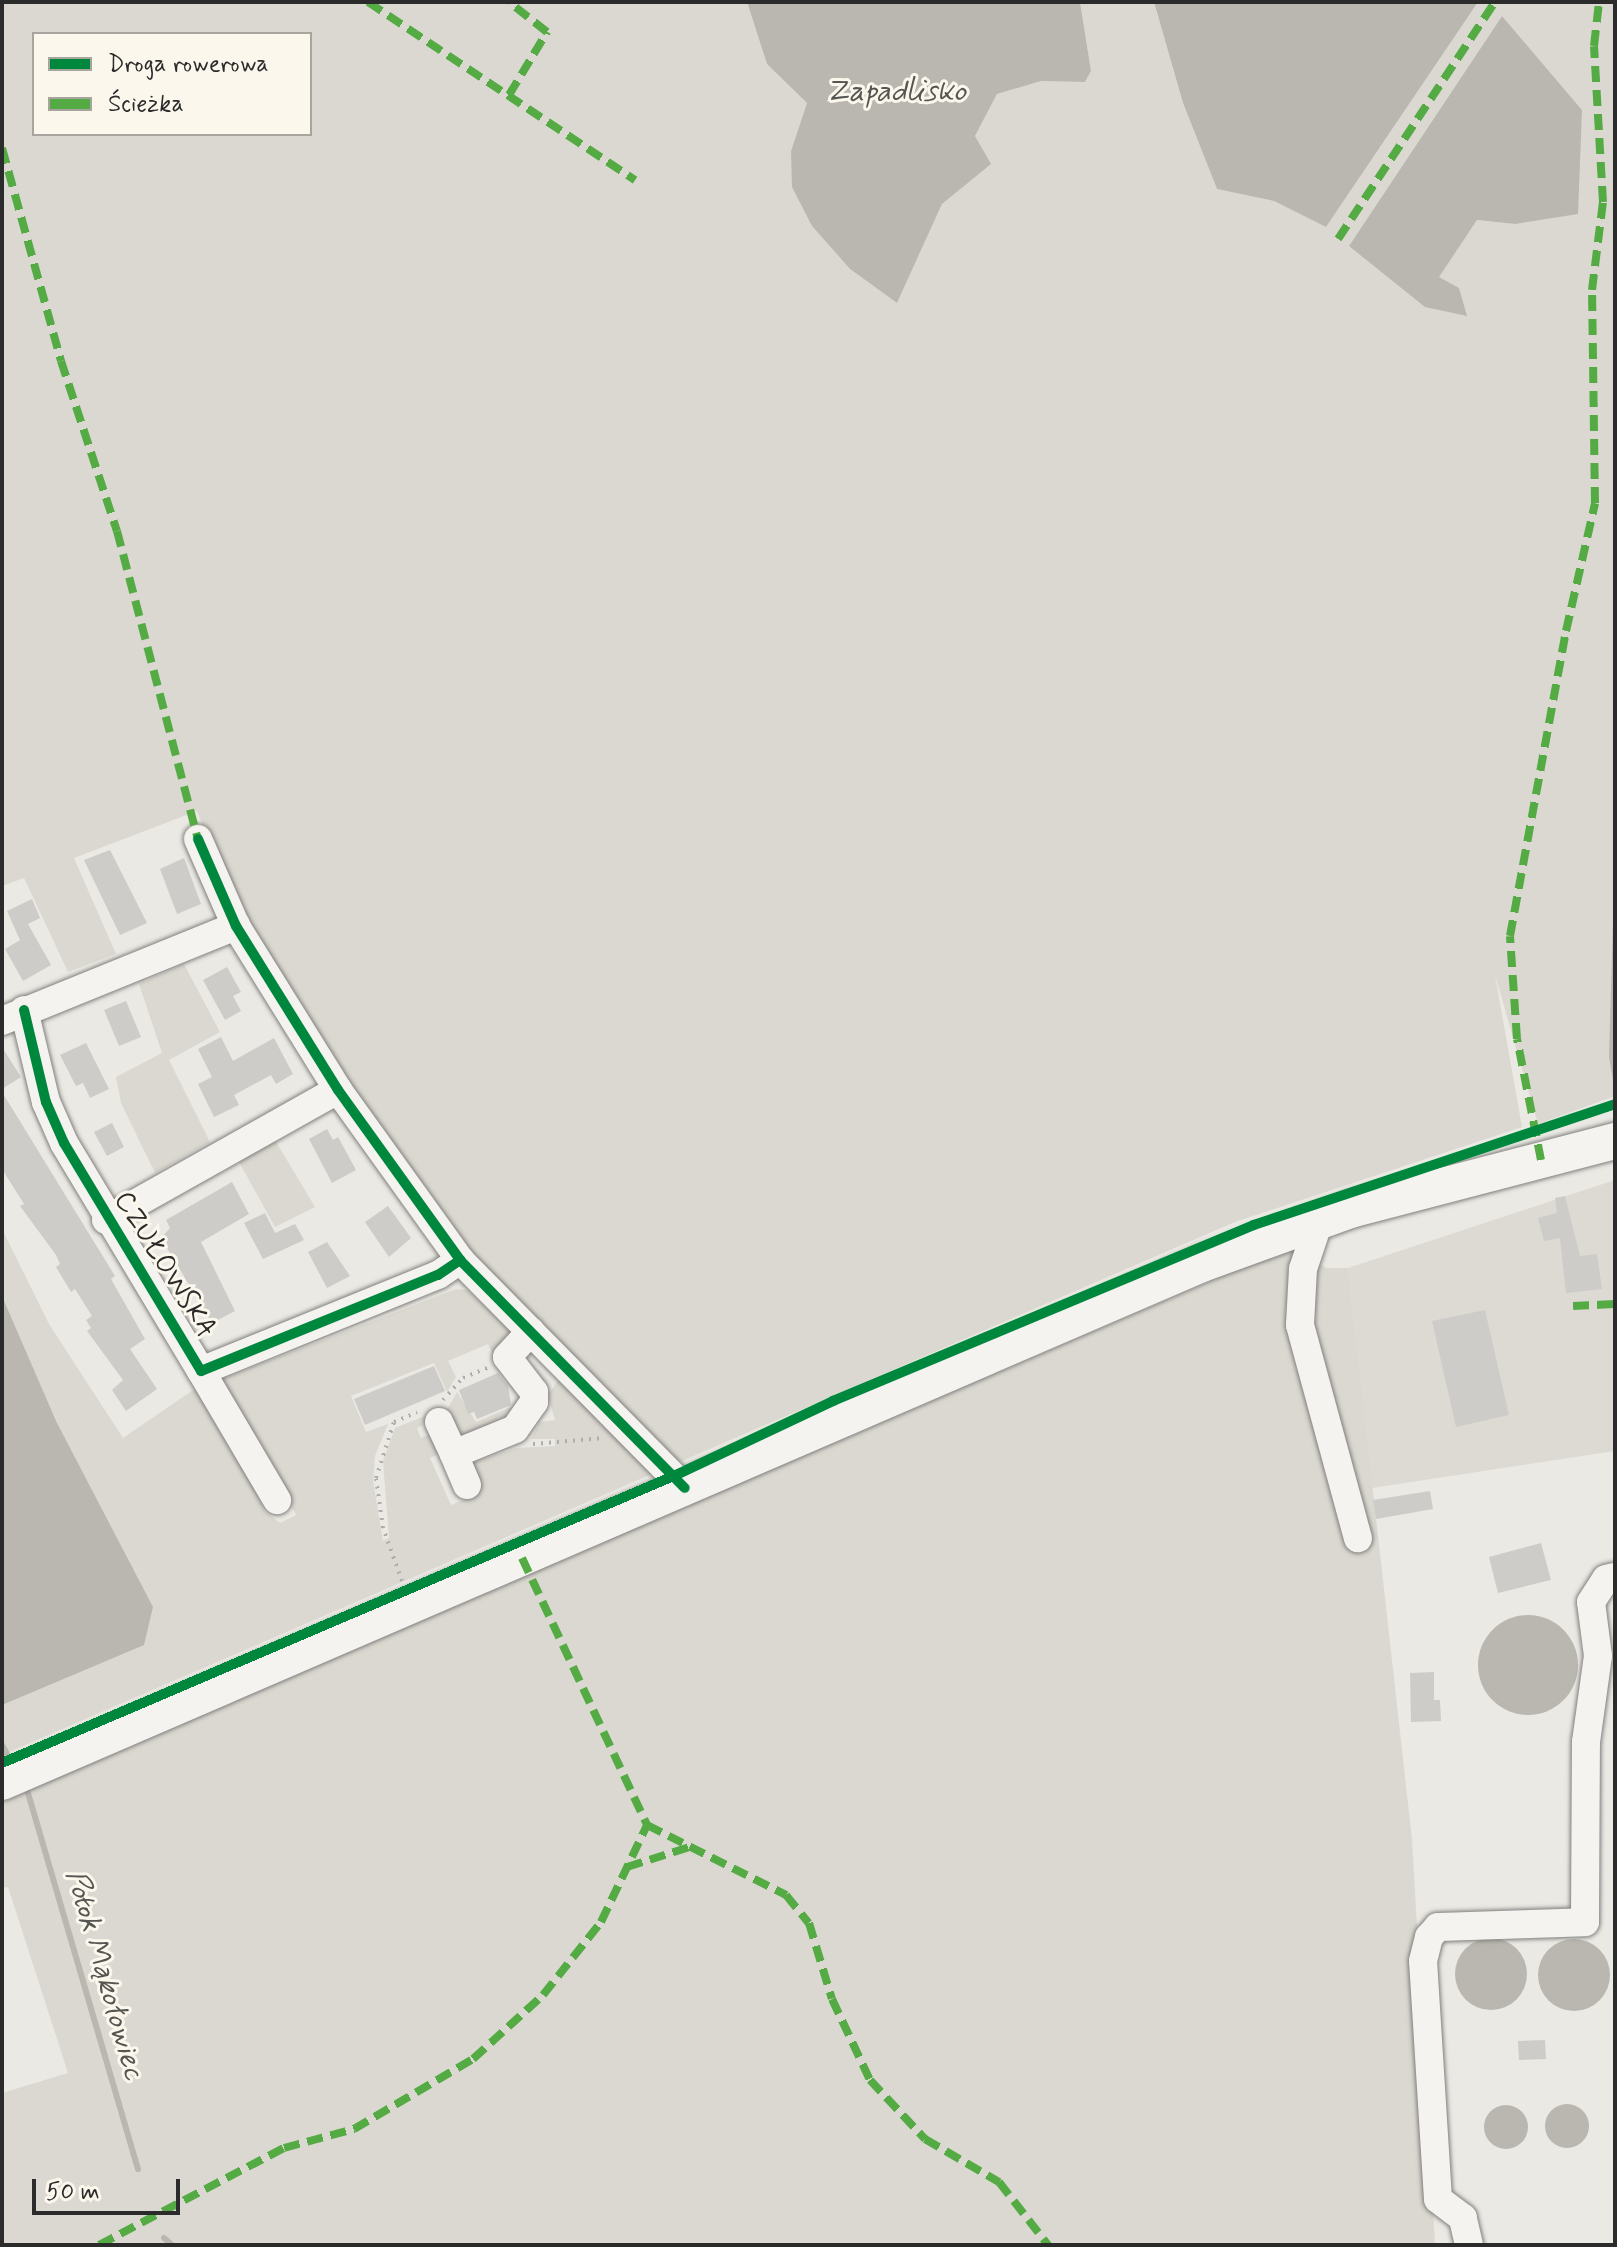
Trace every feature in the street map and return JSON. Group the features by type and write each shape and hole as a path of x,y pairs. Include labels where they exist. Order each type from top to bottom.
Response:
{"main road":[{"path":"2,1782 1135,1292 1319,1221 1609,1143"}],"street":[{"path":"198,839 236,926 338,1090 460,1260 685,1488"},
{"name":"CZUŁOWSKA","path":"236,926 13,1015 46,1102 106,1220 201,1371 438,1275 460,1260"},
{"name":"CZUŁOWSKA","path":"106,1220 338,1090"},
{"path":"1319,1221 1303,1269 1300,1325 1358,1538"},
{"path":"454,1454 525,1421 534,1392 507,1357 531,1331"},
{"path":"201,1371 277,1500"},
{"path":"435,1411 467,1485"},
{"path":"1469,2245 1463,2218 1438,2199 1423,1961 1429,1937 1438,1927 1585,1922 1586,1742 1598,1682 1591,1602 1596,1589 1615,1577"}],"path":[{"path":"406,1591 383,1528 376,1478 394,1422 435,1411 463,1378 507,1357"},
{"path":"529,1445 613,1438"}],"shaded area":[{"path":"2,2 747,2 767,64 807,103 791,151 812,226 850,269 897,303 942,204 990,164 975,136 997,94 1041,81 1085,82 1091,71 1080,2 1154,2 1183,103 1217,189 1274,201 1326,227 1478,2 1615,2 1615,1096 1538,1124 1495,975 1522,1127 1235,1222 2,1755 2,1705 57,1423 2,1296 2,1229 49,1324 123,1438 196,1388 253,1477 264,1511 280,1523 296,1515 222,1379 456,1289 467,1290 515,1335 495,1358 488,1344 448,1361 456,1377 447,1392 434,1363 351,1396 366,1432 388,1424 375,1456 373,1481 383,1541 389,1538 383,1461 395,1428 430,1414 435,1419 417,1428 421,1438 435,1432 444,1451 430,1458 451,1505 479,1494 471,1463 517,1448 555,1446 555,1439 531,1439 540,1422 555,1420 548,1395 559,1379 344,1084 224,878 197,811 74,858 116,954 68,972 24,878 2,886","holes":["1502,16 1582,110 1579,153 1515,224 1477,220 1438,277 1349,246"]},
{"path":"184,964 220,1032 169,1060 210,1142 155,1173 121,1103 116,1077 162,1053 139,984"},
{"path":"275,1140 315,1207 275,1227 239,1162"},
{"path":"1615,1180 1615,1451 1372,1488 1348,1268"},
{"path":"1288,1248 1327,1268 1348,1268 1412,1839 1435,2245 2,2245 2,2093 68,2073 8,1887 2,1888 2,1803 52,1778"},
{"path":"457,1392 476,1422 523,1402 523,1409 462,1440 445,1413"}],"water":[{"name":"Zapadlisko","path":"747,2 1080,2 1091,71 1085,82 1041,81 997,94 975,136 991,164 942,204 897,303 850,269 812,226 792,187 791,151 807,103 767,64"},
{"path":"1154,2 1478,2 1326,227 1274,201 1217,189 1183,103"},
{"path":"1502,16 1582,110 1578,214 1515,224 1477,220 1439,277 1459,288 1467,316 1425,307 1349,246"},
{"path":"1615,850 1615,1092 1609,1057"},
{"path":"2,1296 57,1423 153,1607 144,1645 2,1705"},
{"path":"1528,1615 1547,1619 1563,1630 1574,1646 1578,1665 1574,1684 1563,1700 1547,1711 1528,1715 1509,1711 1493,1700 1482,1684 1478,1665 1482,1646 1493,1630 1509,1619"},
{"path":"1491,1938 1511,1944 1521,1954 1527,1974 1521,1994 1511,2004 1491,2010 1471,2004 1461,1994 1455,1974 1461,1954 1471,1944"},
{"path":"1574,1939 1594,1945 1604,1955 1610,1975 1604,1995 1594,2005 1574,2011 1554,2005 1544,1995 1538,1975 1544,1955 1554,1945"},
{"path":"1567,2104 1582,2111 1589,2126 1582,2141 1567,2148 1552,2141 1545,2126 1552,2111"},
{"path":"1506,2105 1521,2112 1528,2127 1521,2142 1506,2149 1491,2142 1484,2127 1491,2112"}],"building":[{"path":"110,850 147,923 120,935 84,860"},
{"path":"184,858 201,904 177,914 160,869"},
{"path":"32,899 40,918 28,924 51,965 23,981 5,949 20,940 7,911"},
{"path":"227,967 241,992 233,996 241,1011 225,1020 203,980"},
{"path":"126,1001 141,1037 119,1046 104,1010"},
{"path":"221,1037 233,1061 274,1038 293,1074 276,1084 271,1075 234,1095 239,1105 214,1117 198,1084 212,1077 198,1049"},
{"path":"86,1043 109,1089 90,1098 83,1083 76,1086 60,1055"},
{"path":"2,1047 21,1077 2,1089"},
{"path":"2,1092 115,1276 111,1279 145,1339 130,1349 157,1389 126,1411 112,1390 123,1380 87,1331 91,1328 86,1320 92,1316 75,1289 71,1292 56,1267 60,1264 56,1255 20,1206 24,1204 2,1169"},
{"path":"112,1123 124,1147 107,1156 94,1132"},
{"path":"327,1129 333,1140 338,1137 356,1170 332,1183 309,1139"},
{"path":"232,1182 249,1214 201,1242 235,1311 212,1323 161,1238 170,1228 166,1220"},
{"path":"1565,1196 1580,1256 1597,1254 1602,1289 1566,1293 1560,1238 1544,1241 1538,1218 1557,1213 1555,1198"},
{"path":"388,1206 411,1238 389,1257 365,1222"},
{"path":"265,1213 275,1233 295,1224 304,1240 263,1259 244,1223"},
{"path":"327,1242 350,1276 327,1288 308,1252"},
{"path":"1485,1310 1509,1415 1456,1427 1432,1321"},
{"path":"434,1366 445,1391 365,1425 354,1399"},
{"path":"498,1373 508,1386 511,1405 477,1419 474,1412 468,1414 459,1390"},
{"path":"1430,1491 1433,1509 1376,1519 1373,1500"},
{"path":"1541,1543 1551,1580 1498,1593 1489,1557"},
{"path":"1434,1672 1434,1700 1440,1700 1441,1721 1411,1722 1410,1673"},
{"path":"1545,2040 1546,2059 1519,2060 1518,2041"}],"waterway":[{"name":"Potok Mąkołowiec","path":"2,1745 7,1754"},
{"name":"Potok Mąkołowiec","path":"28,1793 138,2169"},
{"name":"Potok Mąkołowiec","path":"164,2238 172,2245"}],"marked path":[{"path":"368,2 635,180"},
{"path":"509,2 547,32 509,95"},
{"path":"1338,239 1495,2"},
{"path":"1541,1160 1517,1039 1510,936 1566,631 1595,503 1592,290 1603,202 1594,46 1599,2"},
{"path":"2,148 61,361 117,531 198,839"},
{"path":"1573,1306 1615,1304"},
{"path":"522,1558 647,1825 786,1895 809,1923 832,1999 870,2080 925,2139 999,2182 1048,2245"},
{"path":"99,2245 284,2148 354,2129 473,2059 543,1995 601,1922 647,1825"},
{"path":"627,1867 693,1846"}],"cycle path":[{"path":"198,839 236,926 338,1090 460,1260 685,1488"},
{"path":"24,1010 46,1102 64,1143 201,1371 438,1275 460,1260"},
{"path":"2,1763 676,1475 833,1401 1254,1225 1615,1104"}]}
